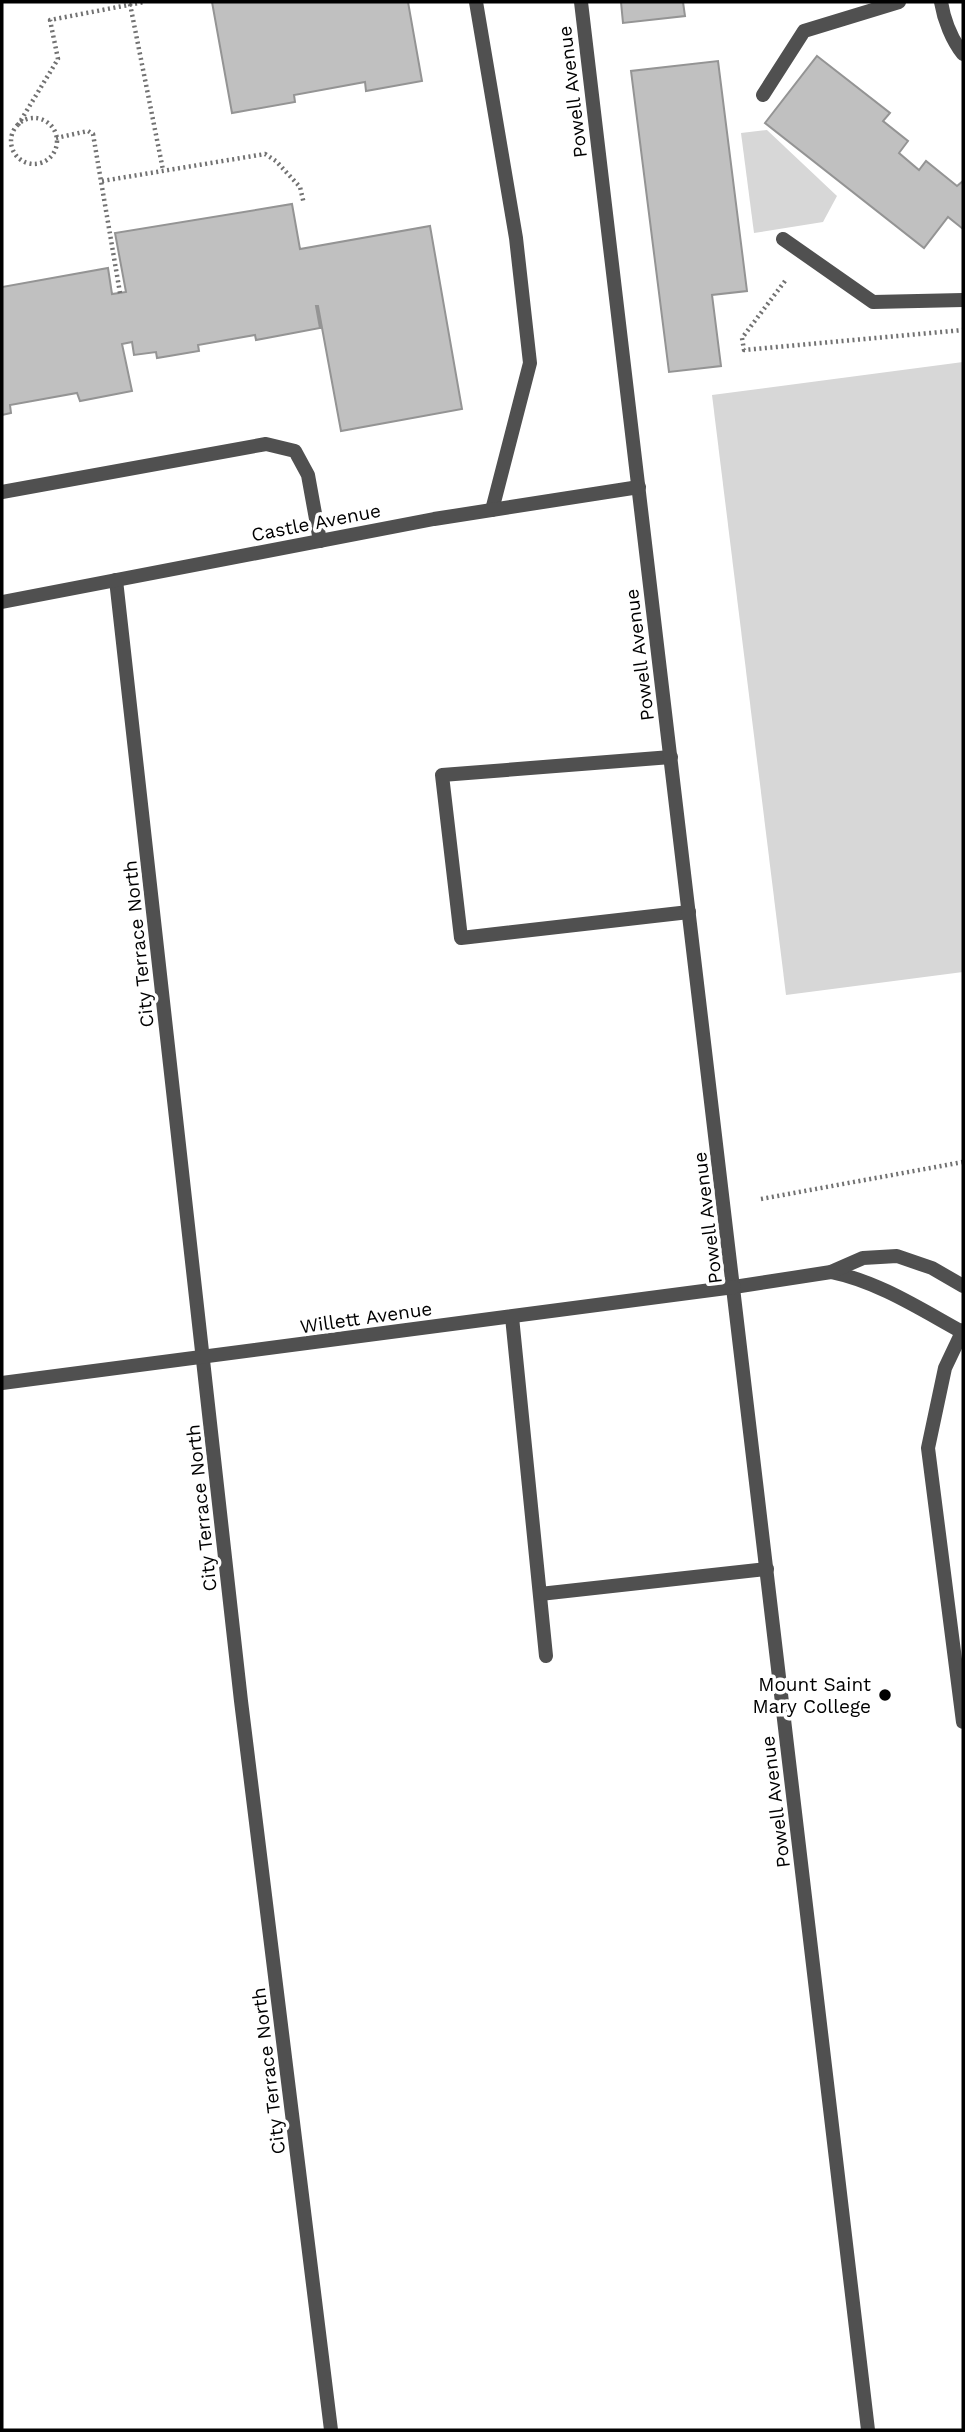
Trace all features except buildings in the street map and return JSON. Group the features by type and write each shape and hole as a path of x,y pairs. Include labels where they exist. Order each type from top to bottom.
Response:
{"street":[{"path":"476,2 516,238 530,363 492,510"},
{"name":"Powell Avenue","path":"581,2 868,2430"},
{"path":"763,95 804,31 899,2"},
{"path":"941,2 956,46 963,54"},
{"path":"783,239 873,302 963,300"},
{"path":"2,492 266,444 295,452 308,475 320,541"},
{"name":"Castle Avenue","path":"2,602 320,541 639,487"},
{"name":"City Terrace North","path":"116,580 242,1701 331,2430"},
{"path":"671,757 442,775 461,938 690,912"},
{"path":"831,1272 863,1258 897,1256 932,1268 963,1286"},
{"path":"831,1272 855,1277 878,1287 963,1331 945,1368 928,1448 963,1722"},
{"name":"Willett Avenue","path":"2,1383 512,1317 831,1272"},
{"path":"512,1317 546,1656"},
{"path":"540,1594 767,1569"}],"path":[{"path":"18,125 30,118 44,121 54,131 56,145 48,158 34,163 20,159 11,146 11,138 18,125 58,60 50,20 144,2"},
{"path":"130,5 163,170"},
{"path":"56,138 88,131 93,134 120,293"},
{"path":"2,148 11,146"},
{"path":"102,181 265,154 276,161 300,187 304,204"},
{"path":"785,281 742,338 744,350 963,330"},
{"path":"761,1199 963,1162"}],"shaded area":[{"path":"767,130 837,196 823,222 754,233 741,133"},
{"path":"963,362 963,972 786,995 712,395"}],"place":[{"name":"Mount Saint Mary College","path":"885,1695"}]}
